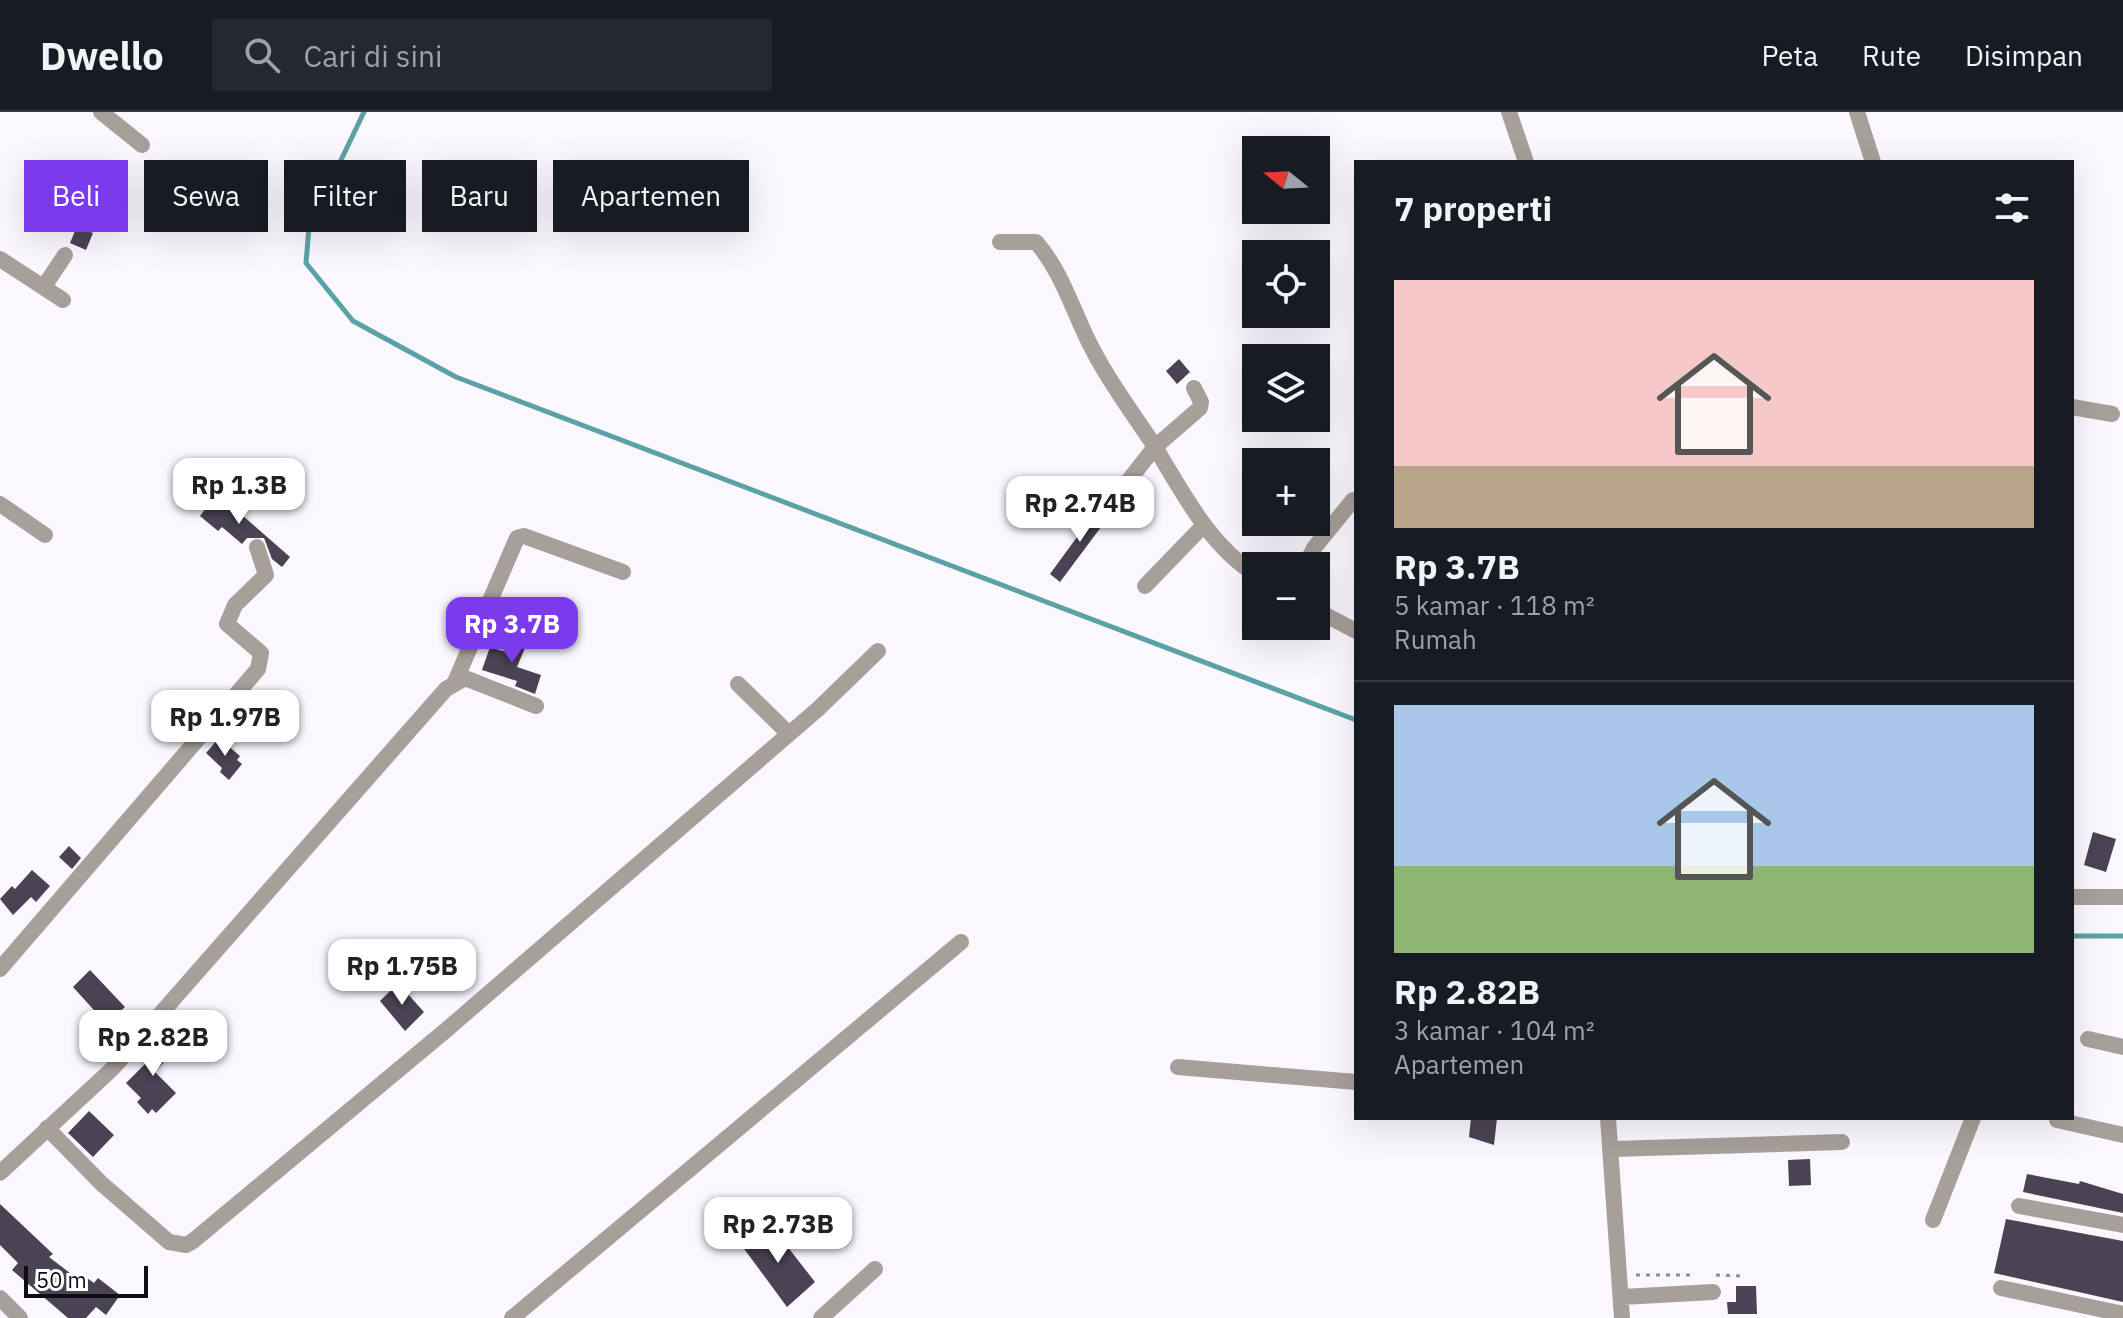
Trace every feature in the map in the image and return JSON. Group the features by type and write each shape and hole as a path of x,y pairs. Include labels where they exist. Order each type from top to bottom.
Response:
{"street":[{"path":"101,112 142,145"},
{"path":"1509,112 1525,160"},
{"path":"1857,112 1872,160"},
{"path":"1000,242 1036,242 1045,253 1075,308 1093,352 1204,525 1242,565"},
{"path":"45,285 65,255"},
{"path":"0,259 45,285 63,300"},
{"path":"1114,499 1155,447 1200,408 1201,402 1194,388"},
{"path":"2074,407 2112,414"},
{"path":"1312,552 1353,500"},
{"path":"0,504 45,535"},
{"path":"1145,586 1204,525"},
{"path":"0,1173 112,1069 455,682 517,538 524,536 623,572"},
{"path":"0,969 258,669 261,653 227,624 235,605 266,575 257,547"},
{"path":"1330,617 1354,630"},
{"path":"47,1128 102,1184 169,1242 186,1245 193,1241 445,1031 789,734 878,651"},
{"path":"455,682 465,678 536,706"},
{"path":"738,684 789,734"},
{"path":"2074,897 2123,897"},
{"path":"512,1318 961,942"},
{"path":"2088,1039 2123,1047"},
{"path":"1178,1067 1354,1082"},
{"path":"1608,1120 1613,1149 1622,1318"},
{"path":"1933,1220 1972,1120"},
{"path":"2057,1120 2123,1135"},
{"path":"1613,1149 1842,1142"},
{"path":"2019,1206 2123,1225"},
{"path":"821,1318 875,1269"},
{"path":"1622,1297 1713,1284"},
{"path":"2001,1288 2123,1314"},
{"path":"0,1298 20,1318"}],"path":[{"path":"1620,1275 1697,1275"},
{"path":"1713,1284 1743,1276"}],"building":[{"path":"75,232 93,233 86,250 70,243"},
{"path":"1179,359 1190,372 1177,384 1166,371"},
{"path":"217,493 290,557 282,567 272,559 264,538 247,538 242,544 222,527 218,531 200,516"},
{"path":"1099,507 1110,515 1060,582 1050,574"},
{"path":"517,633 529,638 517,667 541,675 535,694 515,686 517,681 482,670 490,647 509,653"},
{"path":"219,738 240,756 237,760 242,764 229,780 220,772 222,768 206,753"},
{"path":"2093,832 2116,839 2106,872 2084,865"},
{"path":"69,846 81,858 72,869 59,857"},
{"path":"32,870 50,886 36,902 31,897 13,915 0,899 12,886 15,889"},
{"path":"90,970 125,1007 113,1018 108,1013 102,1019 73,987"},
{"path":"398,983 424,1012 405,1031 380,1001"},
{"path":"157,1034 175,1050 155,1072 176,1093 156,1113 152,1109 148,1114 137,1102 141,1098 126,1083 155,1054 147,1046"},
{"path":"89,1111 114,1135 93,1157 68,1133"},
{"path":"1471,1120 1497,1120 1494,1145 1469,1137"},
{"path":"1810,1159 1811,1185 1789,1186 1788,1160"},
{"path":"2027,1174 2079,1184 2080,1181 2123,1194 2123,1213 2023,1192"},
{"path":"0,1204 53,1254 49,1257 83,1283 87,1278 94,1283 98,1278 120,1295 106,1315 96,1307 86,1318 68,1318 12,1270 18,1263 0,1245"},
{"path":"2006,1219 2123,1241 2123,1302 1994,1273"},
{"path":"769,1223 815,1282 787,1307 742,1246"},
{"path":"1736,1286 1756,1286 1757,1314 1728,1314 1727,1302 1736,1302"}],"waterway":[{"path":"364,112 309,227 306,263 353,321 456,377 1354,719"},
{"path":"2074,936 2123,936"}]}
